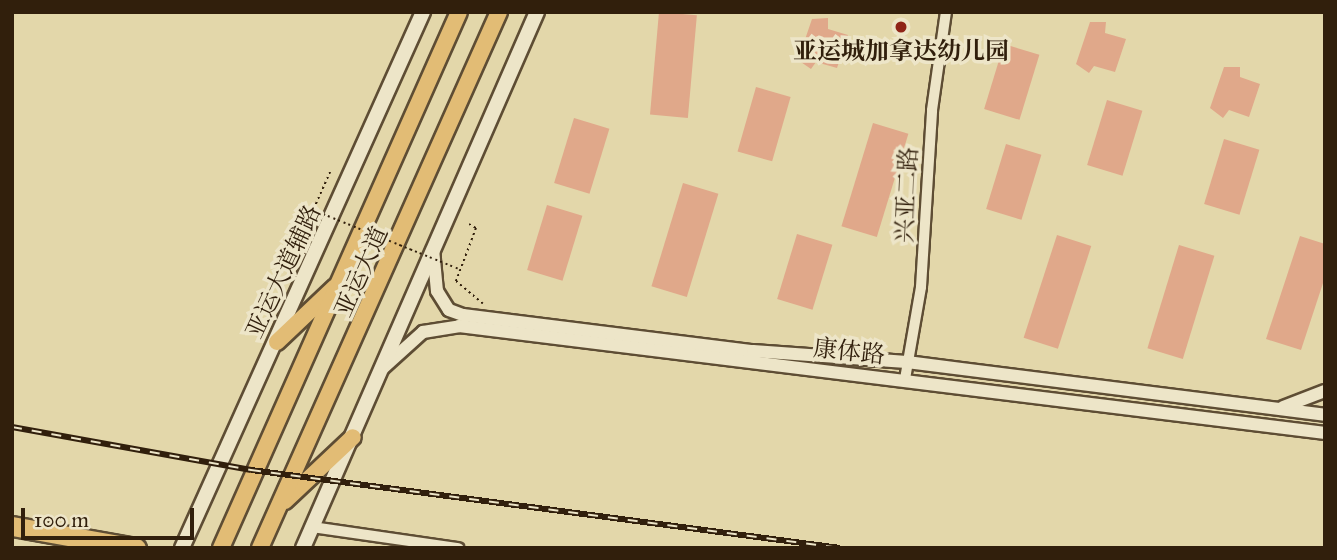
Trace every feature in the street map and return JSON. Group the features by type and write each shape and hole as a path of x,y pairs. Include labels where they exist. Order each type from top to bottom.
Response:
{"highway":[{"path":"12,526 136,548"}],"main road":[{"name":"亚运大道辅路","path":"181,548 277,342 423,12"},
{"name":"亚运大道","path":"221,548 342,281 459,12"},
{"name":"亚运大道","path":"260,548 499,12"},
{"path":"303,548 537,12"},
{"path":"277,342 342,281"},
{"path":"278,507 353,437"}],"street":[{"name":"兴亚二路","path":"905,379 924,260 932,110 946,12"},
{"name":"康体路","path":"433,249 440,300 463,315 753,351 907,362 1268,409 1324,413"},
{"name":"康体路","path":"383,369 423,332 459,326 905,379 1320,433"},
{"path":"1268,409 1325,391"},
{"path":"1320,433 1324,413"},
{"path":"313,527 458,548"}],"path":[{"path":"298,244 330,172"},
{"path":"313,210 459,269"},
{"path":"468,224 476,228 456,281 483,304"}],"building":[{"path":"659,12 697,15 688,118 650,115"},
{"path":"828,18 828,29 848,35 837,68 816,62 811,69 798,60 812,19"},
{"path":"1090,22 1106,22 1105,33 1126,39 1115,72 1094,66 1089,73 1076,64"},
{"path":"1004,44 1039,55 1020,120 984,109"},
{"path":"1224,67 1240,67 1240,77 1260,84 1249,117 1229,110 1223,118 1210,108"},
{"path":"756,87 791,97 772,161 738,151"},
{"path":"1107,100 1142,111 1123,176 1087,165"},
{"path":"574,118 609,129 590,194 554,183"},
{"path":"873,123 908,134 877,237 841,226"},
{"path":"1224,139 1259,150 1240,215 1204,204"},
{"path":"1006,144 1041,155 1022,220 986,209"},
{"path":"683,183 718,194 687,297 651,286"},
{"path":"547,205 582,216 563,281 527,270"},
{"path":"797,234 832,245 813,310 777,299"},
{"path":"1057,235 1091,246 1058,349 1024,338"},
{"path":"1300,236 1325,244 1325,277 1301,350 1266,339"},
{"path":"1179,245 1214,256 1183,359 1147,348"}],"railway":[{"path":"12,427 251,470 840,548"}],"place":[{"name":"亚运城加拿达幼儿园","path":"901,27"}]}
